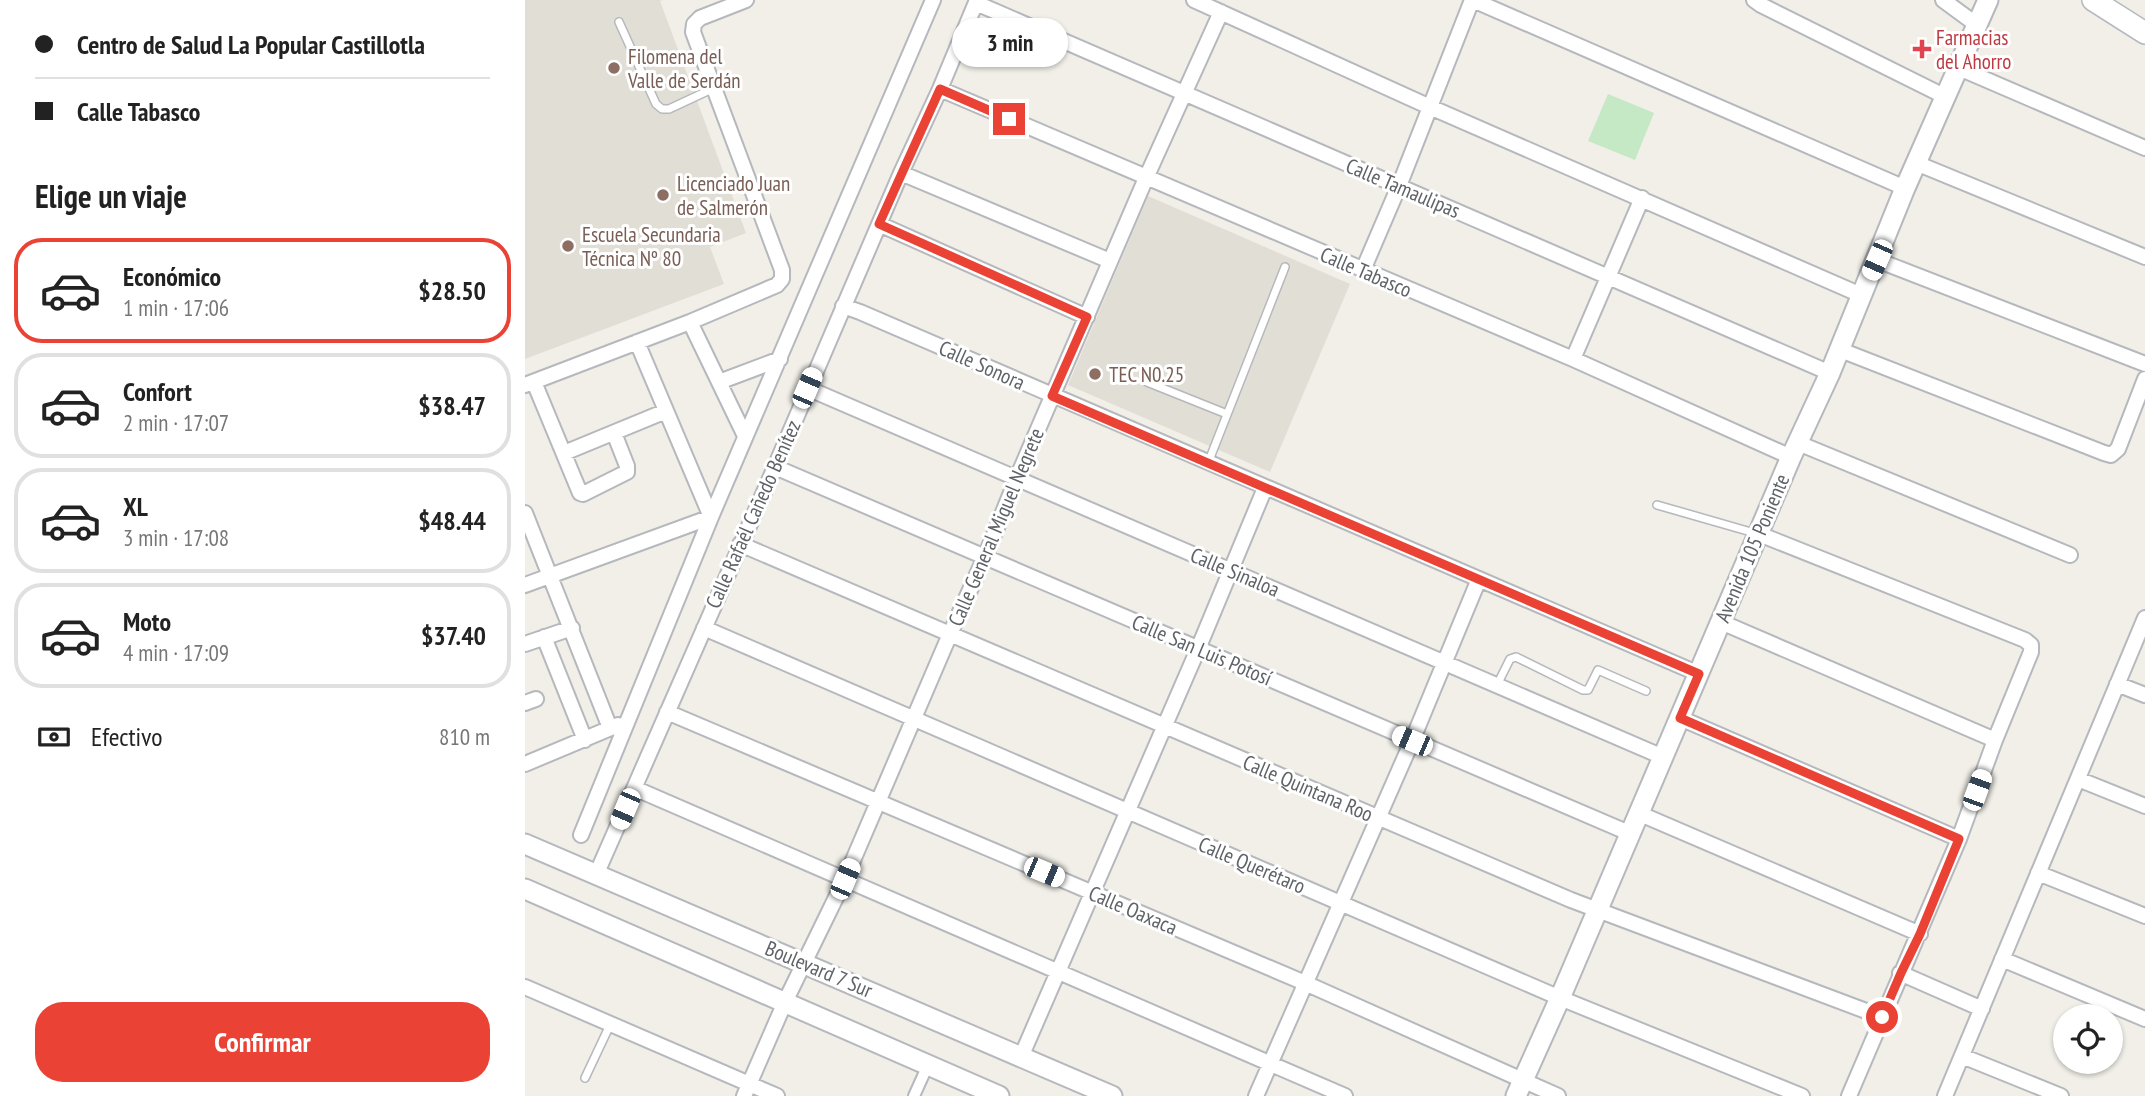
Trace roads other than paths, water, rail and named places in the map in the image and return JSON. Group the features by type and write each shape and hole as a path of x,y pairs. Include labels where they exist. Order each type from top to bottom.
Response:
{"main road":[{"path":"2093,0 2145,33"}],"street":[{"path":"614,433 627,472 583,494 580,493 564,453 529,384 690,322 777,285 782,279 782,270 694,32 694,24 700,18 746,0"},
{"path":"582,835 745,436 933,0"},
{"path":"1194,0 1430,107 1861,295"},
{"path":"1363,270 1473,0 1905,188"},
{"path":"1754,0 1946,97"},
{"path":"1943,0 1977,24"},
{"name":"Avenida 105 Poniente","path":"1519,1088 1830,373 1905,188 1988,0"},
{"name":"Calle Rafaél Cañedo Benítez","path":"596,875 977,2"},
{"name":"Calle Tamaulipas","path":"977,2 1830,373"},
{"name":"Calle General Miguel Negrete","path":"747,1090 785,1002 845,879 1110,261 1221,12"},
{"path":"1959,68 2145,148"},
{"name":"Calle Tabasco","path":"940,89 1573,359 1795,450"},
{"path":"1916,163 2145,257"},
{"path":"901,173 1110,261"},
{"path":"1573,359 1642,198"},
{"path":"879,224 1087,317"},
{"path":"1877,260 2145,364"},
{"name":"Calle Sonora","path":"843,306 1699,674"},
{"path":"690,322 745,436"},
{"path":"637,342 711,517"},
{"path":"1838,349 2112,454 2118,449 2145,379"},
{"path":"719,382 780,359"},
{"name":"Calle Sinaloa","path":"807,388 1663,757"},
{"path":"564,453 666,411"},
{"path":"1795,450 2070,555"},
{"name":"Calle San Luis Potosí","path":"775,467 1629,833"},
{"path":"1021,1057 1265,488"},
{"path":"525,513 610,728"},
{"path":"525,585 711,517"},
{"path":"1759,534 2025,640 2031,645 2031,653 1995,740 1959,839 1849,1096"},
{"name":"Calle Quintana Roo","path":"740,544 1596,910 1882,1017"},
{"path":"1256,1096 1376,817 1412,741 1479,579"},
{"path":"1945,1096 2145,618"},
{"path":"1721,622 1995,740"},
{"path":"525,644 572,628"},
{"name":"Calle Querétaro","path":"704,628 1560,998 1802,1096"},
{"path":"544,637 585,740"},
{"path":"2117,684 2145,695"},
{"name":"Calle Oaxaca","path":"667,712 1305,983 1519,1088 1558,1096"},
{"path":"1680,718 1959,839"},
{"path":"525,764 629,720"},
{"path":"2078,779 2145,806"},
{"path":"634,788 1345,1096"},
{"path":"1638,813 1920,934"},
{"name":"Boulevard 7 Sur","path":"525,844 1112,1096"},
{"path":"2038,873 2145,916"},
{"name":"Boulevard 7 Sur","path":"525,889 999,1096"},
{"path":"2003,959 2145,1019"},
{"path":"1901,973 1982,1009"},
{"path":"525,987 747,1090 777,1096"},
{"path":"1962,1056 2061,1096"},
{"path":"914,1096 927,1065"}],"lane":[{"path":"619,22 656,104 662,109 714,88"},
{"path":"1208,463 1285,267"},
{"path":"1147,382 1227,414"},
{"path":"1657,505 1759,534"},
{"path":"1497,685 1510,659 1516,657 1586,690 1598,670 1646,691"},
{"path":"585,1078 610,1025"}],"place":[{"name":"Farmacias del Ahorro","path":"1922,49"},
{"name":"Filomena del Valle de Serdán","path":"614,68"},
{"name":"Licenciado Juan de Salmerón","path":"663,195"},
{"name":"Escuela Secundaria Técnica Nº 80","path":"568,246"},
{"name":"TEC N0.25","path":"1095,374"}]}
